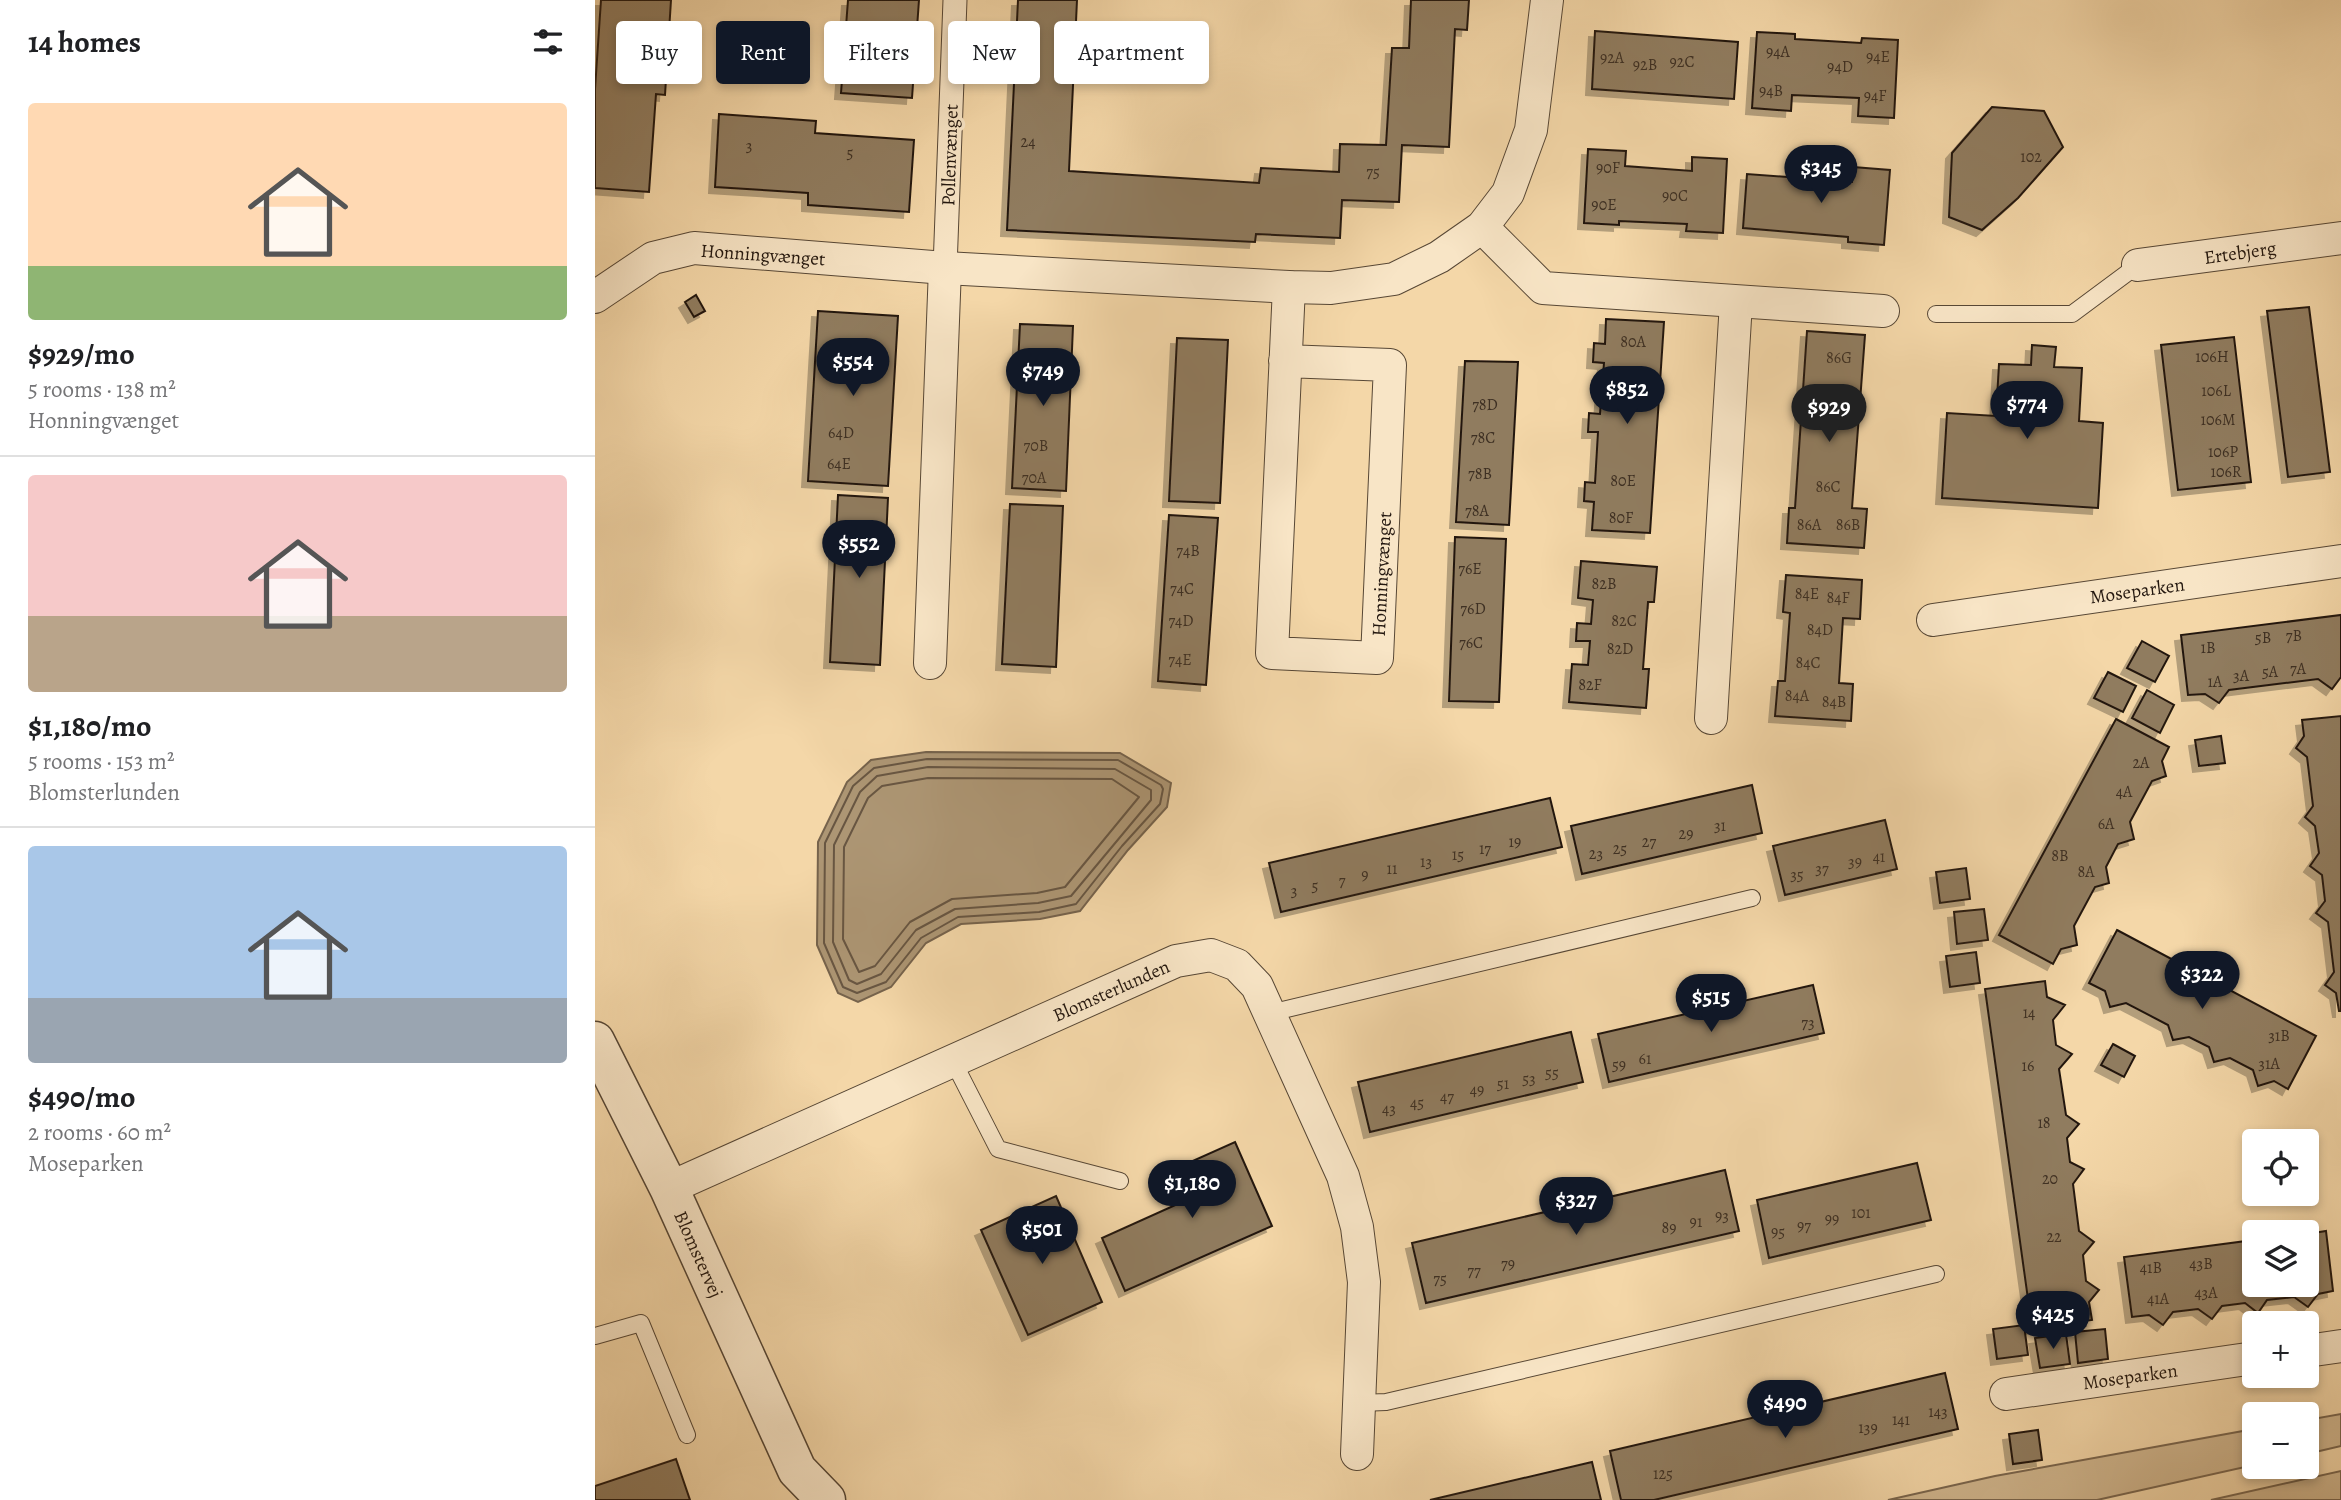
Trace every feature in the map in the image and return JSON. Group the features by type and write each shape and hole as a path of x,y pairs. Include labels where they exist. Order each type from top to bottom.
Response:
{"street":[{"name":"Pollenvænget","path":"945,268 955,0"},
{"name":"Honningvænget","path":"598,289 653,258 694,248 945,268 1289,287 1331,288 1394,279 1439,257 1482,227 1508,193 1531,130 1547,0"},
{"path":"1482,227 1543,288 1883,311"},
{"name":"Ertebjerg","path":"2138,265 2341,238"},
{"path":"930,663 945,268"},
{"name":"Honningvænget","path":"1285,361 1390,365 1377,657 1272,653 1285,361 1289,287"},
{"path":"1711,719 1736,302"},
{"name":"Moseparken","path":"1933,620 2341,561"},
{"name":"Blomsterlunden","path":"669,1188 1177,961 1211,955 1237,965 1257,986 1270,1013 1343,1176 1357,1227 1364,1282 1357,1454"},
{"name":"Blomstervej","path":"595,1041 669,1188 798,1485 826,1500"},
{"path":"2319,1349 2341,1346"},
{"name":"Moseparken","path":"2005,1394 2242,1361"}],"lane":[{"path":"1936,314 2072,314 2138,265"},
{"path":"1270,1013 1752,898"},
{"path":"953,1060 998,1149 1120,1181"},
{"path":"1360,1403 1386,1402 1936,1274"},
{"path":"595,1336 641,1322 687,1435"}],"shaded area":[{"path":"2341,1414 2341,1446 2319,1451 2319,1418"},
{"path":"2242,1431 2242,1468 2097,1500 1888,1500 1995,1476"},
{"path":"2341,1471 2341,1500 2211,1500 2305,1479 2319,1479 2319,1476"}],"water":[{"path":"926,752 1120,753 1171,783 1167,807 1128,850 1080,911 1040,919 961,924 926,943 891,987 858,1002 838,993 817,945 818,842 847,782 871,760"}],"building":[{"path":"601,0 671,0 670,21 616,21 616,84 666,84 665,95 656,94 649,192 595,188 595,89"},
{"path":"848,0 919,0 918,21 846,21"},
{"path":"1018,0 1077,0 1076,21 1054,21 1054,84 1073,84 1069,171 1259,183 1261,168 1339,172 1340,144 1386,145 1392,48 1409,48 1411,0 1469,0 1467,30 1455,29 1449,147 1402,145 1399,202 1342,200 1340,238 1256,234 1255,242 1007,230 1014,84 1040,84 1040,21 1017,21"},
{"path":"1595,31 1738,42 1734,99 1592,89"},
{"path":"1757,32 1795,34 1795,39 1861,43 1862,38 1898,40 1894,118 1858,116 1859,98 1792,95 1791,111 1752,108"},
{"path":"842,84 913,84 912,98 841,93"},
{"path":"1992,107 2044,111 2063,147 2018,198 1982,230 1949,217 1952,153"},
{"path":"719,114 816,121 815,133 914,140 909,212 808,205 808,193 715,187"},
{"path":"1588,149 1626,151 1625,166 1692,171 1692,157 1727,159 1723,233 1686,231 1687,224 1619,221 1619,225 1584,223"},
{"path":"1853,167 1890,170 1884,245 1848,242 1848,237 1743,228 1747,174 1852,182"},
{"path":"696,295 705,311 694,317 685,302"},
{"path":"2309,307 2330,472 2288,477 2267,311"},
{"path":"818,311 898,316 888,486 808,481"},
{"path":"1606,319 1664,322 1650,533 1592,530 1594,502 1584,501 1585,482 1595,483 1598,432 1588,432 1589,413 1600,414 1604,363 1593,362 1594,343 1605,344"},
{"path":"1020,324 1073,326 1066,491 1012,488"},
{"path":"1807,331 1865,335 1852,508 1867,509 1864,548 1787,543 1789,508 1795,508"},
{"path":"2234,337 2251,482 2178,490 2161,345"},
{"path":"1177,338 1228,340 1220,503 1169,501"},
{"path":"2032,345 2056,347 2054,367 2082,368 2079,421 2103,423 2098,508 1942,498 1947,413 1996,416 1999,364 2031,365"},
{"path":"1465,361 1518,362 1509,525 1456,522"},
{"path":"838,495 888,498 880,665 830,662"},
{"path":"1010,504 1063,506 1056,667 1002,664"},
{"path":"1169,515 1218,518 1206,685 1158,681"},
{"path":"1455,537 1506,539 1499,702 1449,701"},
{"path":"1581,561 1657,567 1654,602 1648,602 1643,669 1649,669 1646,708 1569,702 1572,664 1588,665 1590,641 1576,641 1577,623 1591,624 1593,600 1578,598"},
{"path":"1786,575 1862,580 1860,619 1843,618 1839,683 1853,684 1851,721 1775,716 1778,681 1785,681 1790,613 1783,612"},
{"path":"2341,615 2341,677 2332,689 2318,679 2229,690 2219,703 2205,694 2188,695 2181,635"},
{"path":"2142,641 2169,656 2155,682 2127,668"},
{"path":"2108,672 2136,686 2123,712 2094,698"},
{"path":"2147,690 2174,705 2160,733 2132,718"},
{"path":"2341,716 2339,1011 2336,993 2325,985 2334,972 2328,922 2316,913 2325,901 2322,875 2310,866 2319,853 2315,826 2305,817 2313,806 2307,757 2296,748 2304,736 2302,720"},
{"path":"2116,719 2169,747 2162,761 2166,776 2152,781 2130,822 2134,839 2118,844 2106,867 2109,883 2095,887 2074,926 2077,945 2061,949 2053,964 1999,935"},
{"path":"2221,736 2225,763 2199,766 2195,740"},
{"path":"1752,785 1762,833 1582,874 1571,826"},
{"path":"1550,798 1562,847 1281,912 1269,863"},
{"path":"1885,820 1897,869 1785,895 1773,846"},
{"path":"1966,868 1970,899 1940,903 1936,872"},
{"path":"1984,909 1988,940 1957,944 1954,912"},
{"path":"2117,930 2316,1036 2288,1089 2274,1081 2258,1086 2253,1070 2230,1058 2214,1062 2209,1047 2189,1037 2173,1040 2168,1025 2126,1003 2110,1007 2105,991 2089,983"},
{"path":"1976,952 1980,983 1950,987 1946,956"},
{"path":"2045,981 2047,997 2065,1005 2053,1020 2056,1045 2072,1054 2059,1069 2066,1115 2079,1124 2067,1138 2070,1162 2084,1169 2073,1184 2079,1231 2094,1242 2083,1255 2086,1281 2099,1290 2089,1302 2092,1320 2032,1328 1985,989"},
{"path":"1813,985 1824,1033 1609,1082 1598,1034"},
{"path":"1571,1032 1583,1082 1370,1132 1358,1082"},
{"path":"2113,1044 2135,1056 2124,1077 2101,1065"},
{"path":"1235,1142 1272,1226 1125,1291 1102,1238 1191,1198 1177,1168"},
{"path":"1917,1163 1931,1220 1769,1258 1757,1200"},
{"path":"1725,1170 1739,1231 1426,1303 1412,1243"},
{"path":"1056,1196 1102,1302 1028,1335 981,1230"},
{"path":"2326,1231 2333,1291 2319,1294 2319,1232"},
{"path":"2242,1242 2242,1297 2294,1297 2267,1300 2259,1311 2245,1303 2222,1306 2212,1319 2198,1309 2173,1312 2163,1325 2149,1315 2132,1317 2124,1257"},
{"path":"2294,1297 2316,1297 2308,1307"},
{"path":"2024,1325 2028,1355 1997,1359 1993,1329"},
{"path":"2105,1329 2108,1359 2078,1363 2075,1332"},
{"path":"2066,1334 2070,1364 2040,1368 2035,1338"},
{"path":"1945,1373 1958,1429 1654,1500 1621,1500 1610,1451"},
{"path":"2038,1430 2042,1460 2013,1464 2009,1434"},
{"path":"676,1459 690,1500 595,1500 595,1486"},
{"path":"1592,1462 1601,1500 1430,1500"}]}
